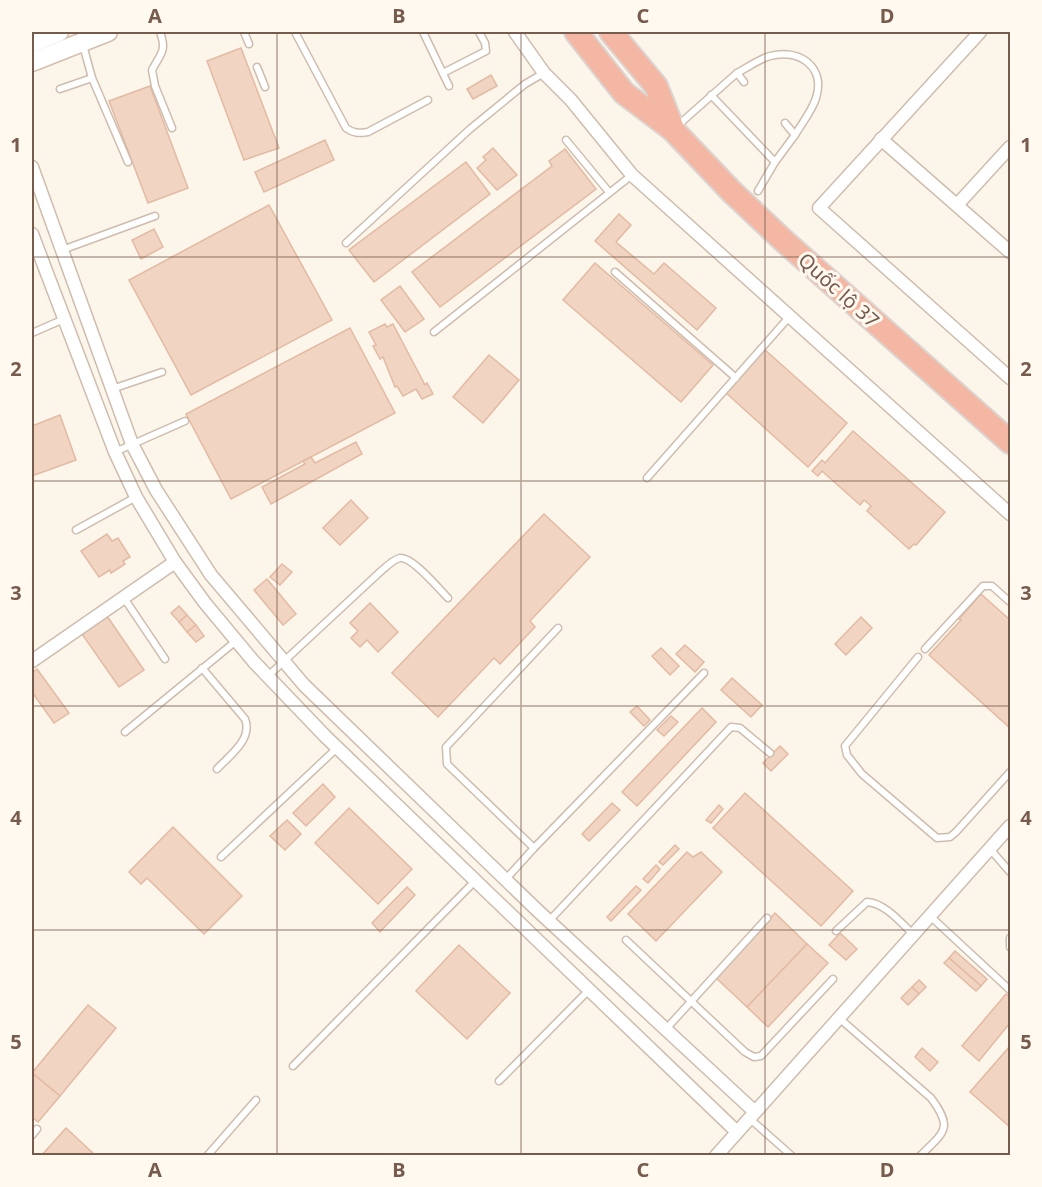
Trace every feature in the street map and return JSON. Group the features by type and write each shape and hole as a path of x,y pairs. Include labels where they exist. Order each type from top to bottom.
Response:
{"highway":[{"name":"Quốc lộ 37","path":"576,32 624,93 673,130 732,192 784,241 1011,442"},
{"name":"Quốc lộ 37","path":"611,32 656,86 673,130"}],"street":[{"path":"32,43 58,32"},
{"path":"32,62 108,32"},
{"path":"515,32 544,73 578,108 632,175 1011,514"},
{"path":"980,32 819,208 1011,378"},
{"path":"881,139 1011,252"},
{"path":"957,205 1011,147"},
{"path":"32,167 132,444 156,490 211,575 304,685 549,921 666,1029 752,1115"},
{"path":"32,234 115,452 136,496 175,562 205,603 268,676 337,747 737,1132"},
{"path":"32,661 175,562"},
{"path":"723,1153 737,1132 1011,826"}],"lane":[{"path":"159,32 164,45 163,52 152,70 155,86 172,128"},
{"path":"244,32 249,44"},
{"path":"295,32 346,128 351,132 358,134 368,132 428,100"},
{"path":"423,32 449,86"},
{"path":"443,73 486,51 485,43 479,32"},
{"path":"82,41 92,78 128,162"},
{"path":"673,130 737,73 770,56 790,55 806,60 813,67 819,83 816,99 758,191"},
{"path":"257,67 265,87"},
{"path":"346,243 470,129 525,84 544,73"},
{"path":"737,73 744,82"},
{"path":"60,89 92,78"},
{"path":"711,95 775,162"},
{"path":"785,123 795,135"},
{"path":"566,140 609,192"},
{"path":"434,332 632,175"},
{"path":"62,250 155,216"},
{"path":"615,272 736,378"},
{"path":"647,478 791,316"},
{"path":"32,333 64,319"},
{"path":"112,389 162,372"},
{"path":"115,452 185,421"},
{"path":"76,530 136,496"},
{"path":"268,676 380,572 400,558 414,564 448,598"},
{"path":"925,650 983,586 992,586 1011,602"},
{"path":"124,598 165,659"},
{"path":"534,848 447,764 446,747 558,628"},
{"path":"126,732 236,640"},
{"path":"918,657 845,746 847,755 879,789 938,838 944,838 956,832 1011,772"},
{"path":"202,668 245,719 248,727 245,739 217,769"},
{"path":"506,880 534,848 704,673"},
{"path":"549,921 731,728 741,728 770,753"},
{"path":"220,857 337,747"},
{"path":"990,849 1011,872"},
{"path":"293,1066 476,880"},
{"path":"836,931 867,902 872,902 883,908 914,934"},
{"path":"930,916 1011,990"},
{"path":"666,1029 767,918"},
{"path":"1011,938 1011,947"},
{"path":"626,940 689,1003 745,1052 758,1057 833,980"},
{"path":"499,1081 589,990"},
{"path":"839,1018 931,1098 942,1113 944,1132 920,1155"},
{"path":"207,1155 256,1100"},
{"path":"752,1115 792,1155"}],"building":[{"path":"241,48 279,148 244,160 207,61"},
{"path":"491,75 497,86 473,99 467,89"},
{"path":"150,86 188,188 148,203 109,101"},
{"path":"325,140 334,160 264,192 255,172"},
{"path":"493,148 517,175 497,190 477,168 486,160 483,157"},
{"path":"565,149 596,189 440,307 412,272 552,166 549,161"},
{"path":"466,162 490,194 374,282 349,250"},
{"path":"269,205 332,320 191,395 129,280"},
{"path":"619,214 631,225 616,242 654,274 664,263 716,308 697,330 595,241"},
{"path":"154,229 163,247 141,259 132,240"},
{"path":"595,263 713,365 681,402 563,300"},
{"path":"400,286 424,319 405,332 381,300"},
{"path":"385,324 387,327 393,324 425,385 427,383 433,394 422,399 416,389 403,396 397,386 395,387 383,357 380,359 373,346 376,345 369,332"},
{"path":"350,328 395,413 231,499 186,414"},
{"path":"764,349 847,423 808,467 725,392"},
{"path":"489,355 519,380 483,423 453,397"},
{"path":"60,415 76,460 32,476 32,426"},
{"path":"853,431 945,512 916,545 914,544 909,549 867,511 871,506 864,500 860,505 822,471 818,476 812,471 822,460 825,463"},
{"path":"356,442 362,454 271,504 262,487 305,464 303,461 311,457 315,463"},
{"path":"351,500 368,518 340,545 323,528"},
{"path":"544,514 590,557 530,621 535,627 500,664 494,658 438,717 392,673"},
{"path":"107,534 112,541 118,538 130,557 123,561 125,564 99,577 81,551"},
{"path":"282,564 292,572 280,585 270,577"},
{"path":"267,579 296,614 283,625 254,590"},
{"path":"981,594 1010,620 1010,728 929,655"},
{"path":"370,603 398,632 378,652 367,640 360,647 351,638 358,631 350,623"},
{"path":"179,606 187,615 179,622 171,613"},
{"path":"187,615 196,625 187,632 179,622"},
{"path":"107,616 144,670 119,687 82,634"},
{"path":"861,617 872,628 846,655 835,644"},
{"path":"196,625 204,636 196,642 187,632"},
{"path":"685,645 704,662 695,672 676,654"},
{"path":"661,648 679,666 670,675 652,656"},
{"path":"37,669 69,713 54,723 32,692 32,673"},
{"path":"732,678 762,705 751,717 721,690"},
{"path":"637,706 650,720 644,726 630,712"},
{"path":"702,708 716,722 637,806 622,792"},
{"path":"671,716 678,722 664,736 657,730"},
{"path":"780,746 788,754 771,771 763,763"},
{"path":"323,784 335,797 306,826 293,813"},
{"path":"745,793 853,891 821,926 713,828"},
{"path":"612,803 620,810 589,841 582,834"},
{"path":"719,805 723,809 711,823 706,820"},
{"path":"349,808 412,869 378,904 315,843"},
{"path":"287,820 301,834 285,850 270,836"},
{"path":"173,827 242,896 204,934 147,878 141,884 129,872"},
{"path":"675,845 679,849 663,865 659,862"},
{"path":"687,852 693,857 701,852 722,872 656,941 628,914"},
{"path":"656,865 660,869 648,883 643,879"},
{"path":"636,886 641,890 611,921 607,917"},
{"path":"407,887 415,895 380,932 372,923"},
{"path":"775,913 807,944 747,1007 715,977"},
{"path":"840,933 857,949 846,960 829,945"},
{"path":"807,944 828,963 768,1027 747,1007"},
{"path":"459,945 510,993 467,1039 416,991"},
{"path":"955,951 987,979 981,986 949,958"},
{"path":"949,958 981,986 976,991 944,963"},
{"path":"919,980 926,987 919,994 912,987"},
{"path":"912,987 919,994 908,1005 901,998"},
{"path":"1006,994 1010,997 1010,1023 979,1061 962,1046"},
{"path":"88,1005 116,1028 60,1096 32,1073"},
{"path":"1010,1046 1010,1127 970,1092"},
{"path":"922,1048 938,1062 930,1071 915,1057"},
{"path":"32,1073 60,1096 38,1122 32,1117"},
{"path":"66,1128 96,1156 41,1156"}]}
